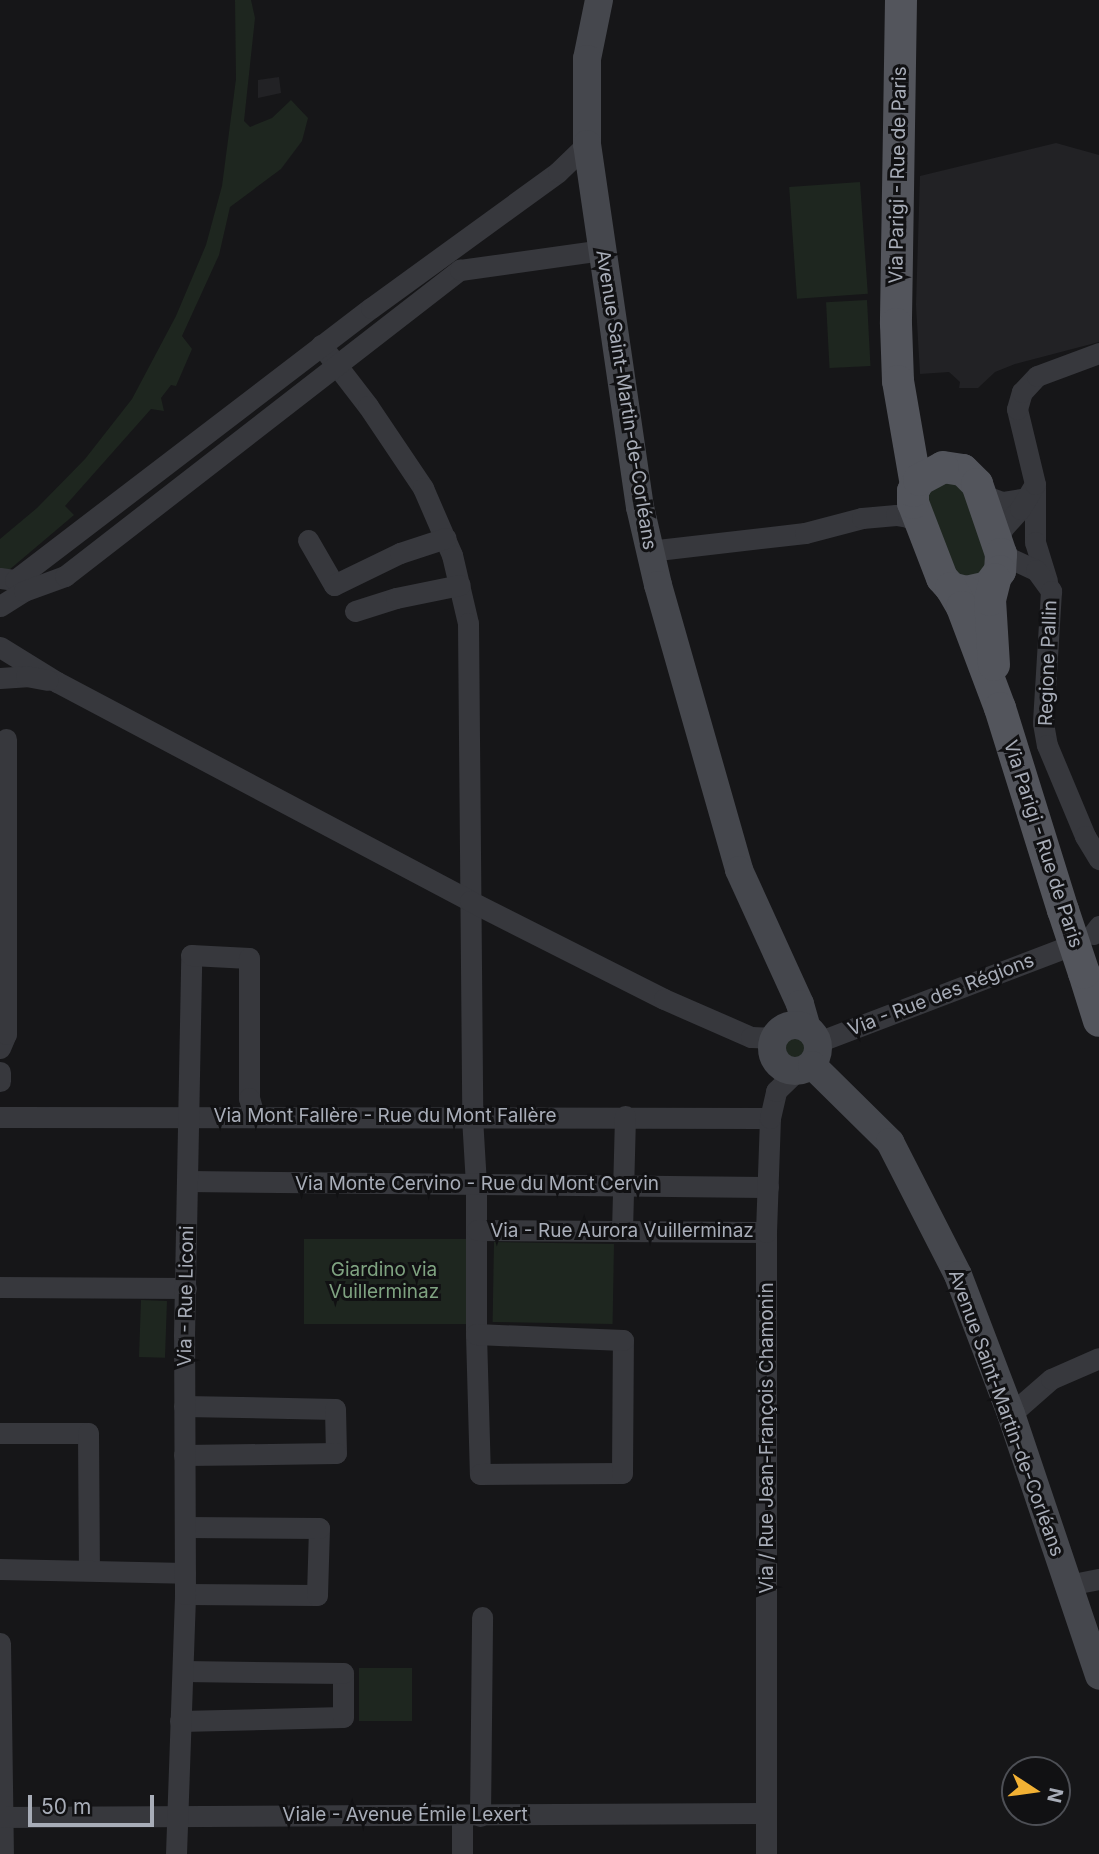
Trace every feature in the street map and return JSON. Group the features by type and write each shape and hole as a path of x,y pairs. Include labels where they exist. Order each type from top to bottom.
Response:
{"main road":[{"name":"Via Parigi - Rue de Paris","path":"901,0 898,381 915,488 914,503 942,578 962,607 1000,708 1099,1021"},
{"name":"Via Parigi - Rue de Paris","path":"898,350 913,419 923,445 948,467 970,474 980,494 998,559 990,600 991,641 1000,708"},
{"path":"915,488 932,470 948,467"},
{"path":"951,588 966,592 978,590 998,559"}],"street":[{"name":"Avenue Saint-Martin-de-Corléans","path":"599,0 587,59 587,144 627,422 649,551 742,878 800,1004 808,1052 890,1142 958,1275 1011,1414 1097,1665"},
{"path":"5,583 321,345 558,172 587,144"},
{"path":"0,606 24,591 65,576 460,270 602,250"},
{"path":"321,345 423,488 446,538 460,585 471,643 472,1117 476,1184 476,1334 480,1474 622,1473 623,1340 476,1334"},
{"path":"1046,581 1035,542 1031,491 1017,409 1022,392 1037,376 1099,353"},
{"path":"862,518 915,488"},
{"path":"980,494 1002,502 1031,491"},
{"path":"998,559 1003,528 1031,491"},
{"path":"649,551 805,533 862,518 896,515 908,517 922,526"},
{"path":"308,540 334,585 400,553 446,538"},
{"name":"Regione Pallin","path":"998,559 1017,576 1046,581 1052,605 1043,723 1047,745 1085,836 1099,859"},
{"path":"355,611 397,598 460,585"},
{"path":"0,647 57,682 147,723 470,901 719,1024 751,1037 774,1038 789,1026 808,1052 784,1069 775,1059 774,1038"},
{"path":"1,678 26,676 57,682"},
{"path":"0,1048 6,1034 6,739"},
{"name":"Via - Rue des Régions","path":"808,1052 1065,948"},
{"name":"Via - Rue Liconi","path":"176,1854 186,1527 184,1406 191,955 249,958 249,1098 254,1116"},
{"name":"Via / Rue Jean-François Chamonin","path":"766,1854 766,1232 770,1118 776,1091 808,1052"},
{"path":"0,1072 0,1082"},
{"path":"622,1231 625,1116"},
{"name":"Via Mont Fallère - Rue du Mont Fallère","path":"0,1117 770,1118"},
{"name":"Via Monte Cervino - Rue du Mont Cervin","path":"187,1181 768,1187"},
{"name":"Via - Rue Aurora Vuillerminaz","path":"477,1230 766,1232"},
{"path":"0,1287 186,1288"},
{"path":"1011,1414 1051,1379 1099,1358"},
{"path":"184,1406 335,1409 336,1453 184,1454"},
{"path":"0,1433 88,1433 89,1570"},
{"path":"0,1569 89,1570 185,1584 317,1595 319,1528 186,1527"},
{"path":"1068,1585 1099,1579"},
{"path":"462,1854 471,1816 481,1718 479,1677 482,1617"},
{"path":"0,1643 3,1854"},
{"path":"180,1721 343,1717 343,1673 183,1671"},
{"name":"Viale - Avenue Émile Lexert","path":"1,1817 766,1813"}],"shaded area":[{"path":"279,77 281,93 258,98 258,80"},
{"path":"1056,143 1099,155 1099,342 1015,364 995,372 978,388 959,388 960,382 949,372 920,374 916,305 920,176"}],"green space":[{"path":"235,0 251,0 255,18 244,121 250,127 272,118 291,100 308,118 302,141 281,169 230,207 219,255 182,336 192,349 176,386 171,385 161,398 164,411 151,409 65,506 74,515 9,570 0,572 0,539 37,508 85,459 132,399 176,316 206,245 222,186 236,79"},
{"path":"860,182 868,294 797,299 789,187"},
{"path":"867,300 870,366 830,368 826,302"},
{"path":"946,481 964,487 990,550 986,571 970,579 951,573 926,496 930,490"},
{"path":"795,1034 806,1038 810,1049 806,1060 795,1064 784,1060 780,1049 784,1038"},
{"name":"Giardino via Vuillerminaz","path":"304,1239 466,1239 466,1324 304,1324"},
{"path":"494,1242 614,1244 613,1324 493,1322"},
{"path":"141,1300 167,1301 165,1358 139,1357"},
{"path":"359,1668 412,1668 412,1721 359,1721"}]}
